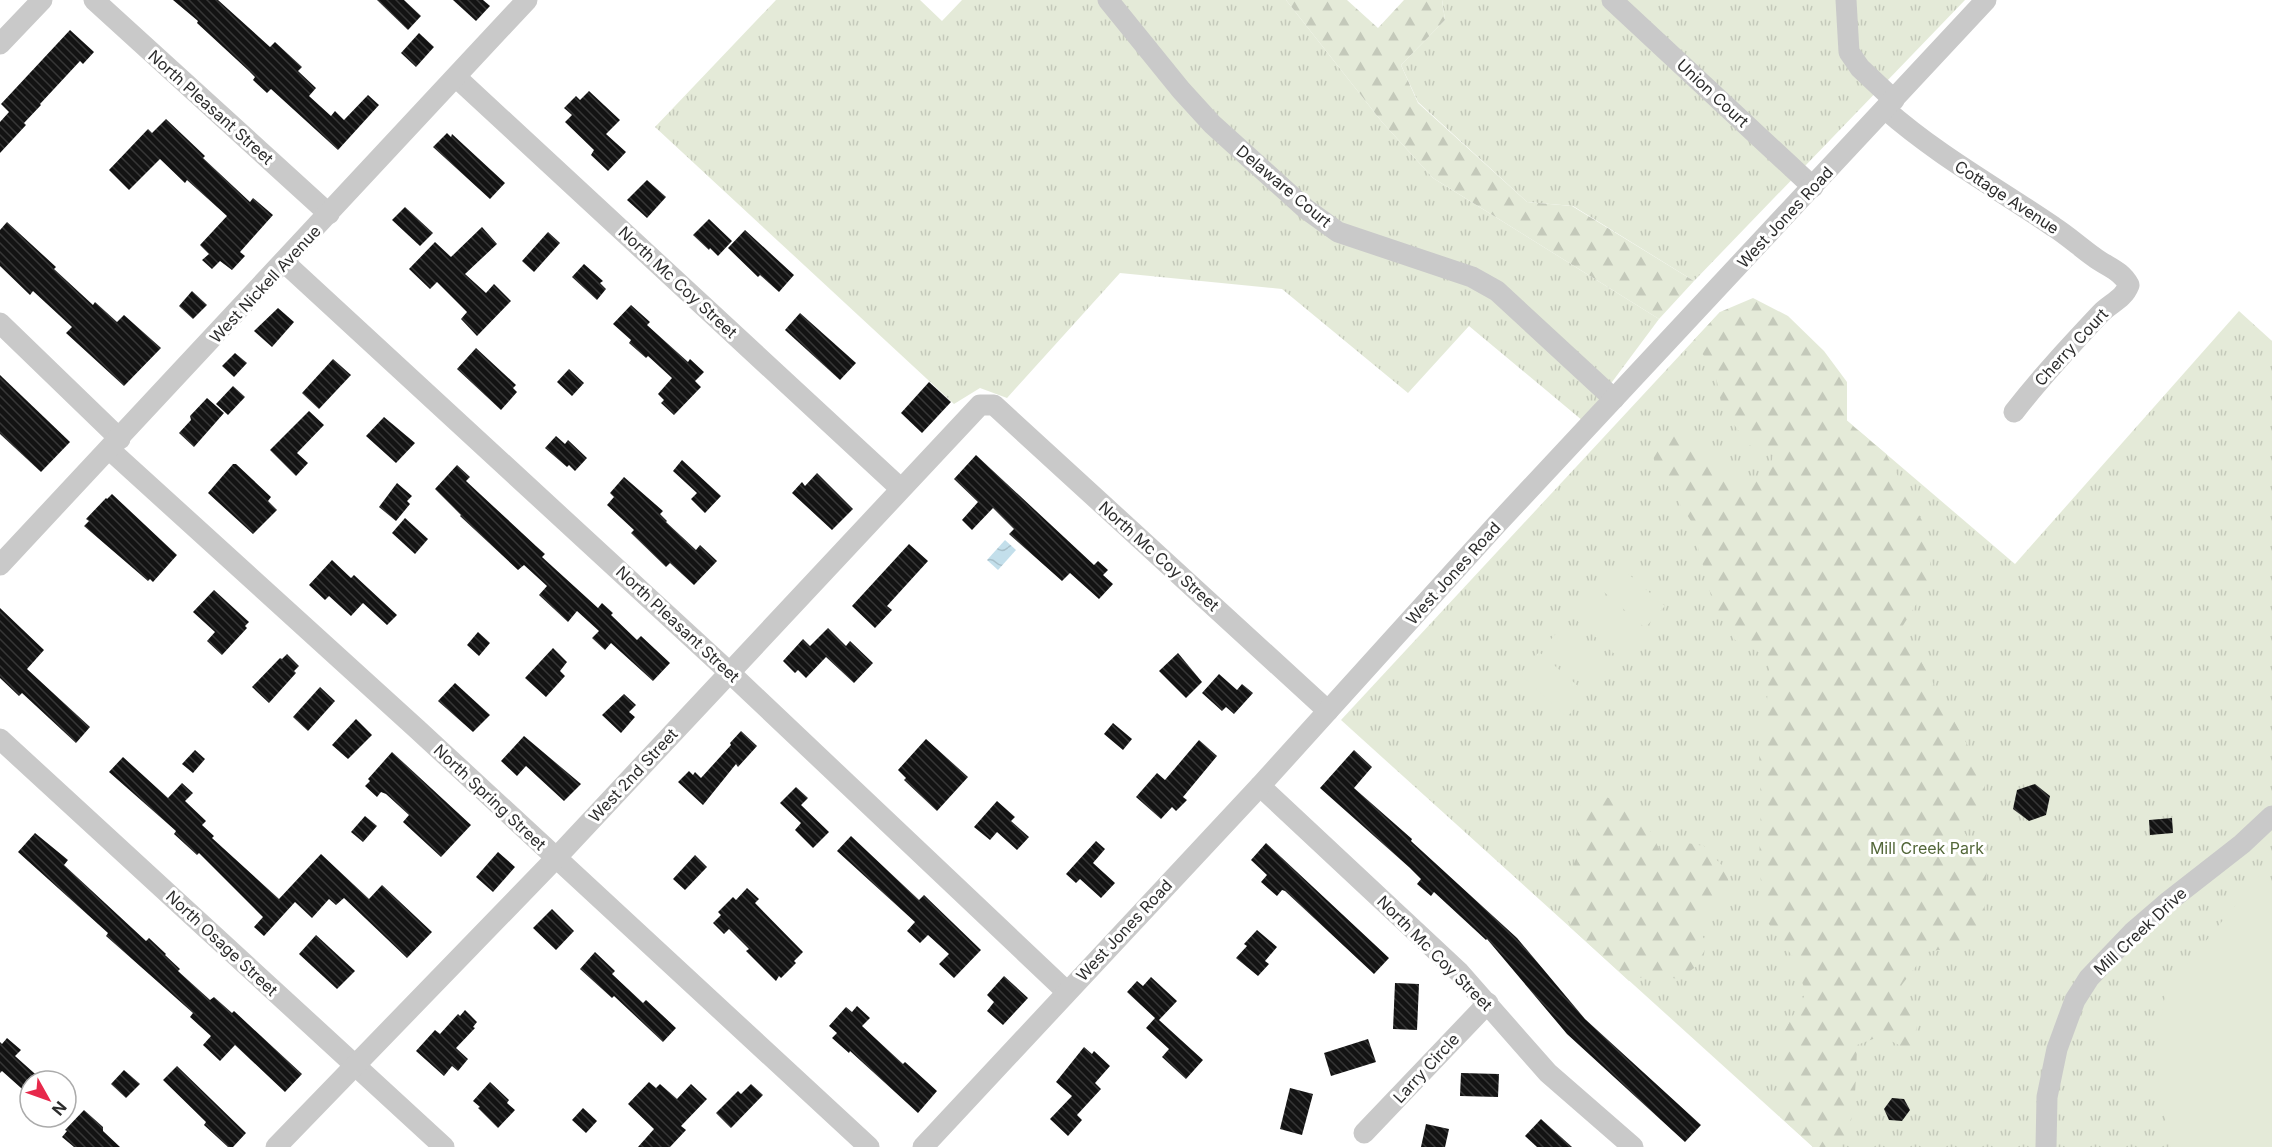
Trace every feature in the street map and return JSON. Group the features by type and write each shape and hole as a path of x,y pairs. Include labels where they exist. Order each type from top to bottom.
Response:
{"street":[{"path":"0,44 42,0"},
{"name":"North Pleasant Street","path":"94,0 329,214"},
{"name":"West Nickell Avenue","path":"0,565 115,445 527,0"},
{"name":"Delaware Court","path":"1108,0 1181,90 1212,124 1306,208 1338,232 1472,277 1497,291 1614,399"},
{"name":"Union Court","path":"1612,0 1813,187"},
{"name":"Cottage Avenue","path":"1846,0 1849,52 1889,105 1946,158 2055,228 2096,259 2115,269 2124,276 2128,285"},
{"name":"West Jones Road","path":"923,1147 1066,991 1260,786 1497,524 1986,0"},
{"name":"North Mc Coy Street","path":"456,77 900,488"},
{"name":"North Pleasant Street","path":"284,262 729,672 1066,991"},
{"name":"Cherry Court","path":"2014,412 2041,376 2104,309 2125,295 2128,285"},
{"name":"North Spring Street","path":"0,323 115,445 869,1147"},
{"name":"West 2nd Street","path":"276,1147 556,858 970,413 980,405 987,405"},
{"name":"North Mc Coy Street","path":"987,405 994,405 1328,711"},
{"name":"North Osage Street","path":"0,739 444,1147"},
{"name":"North Mc Coy Street","path":"1260,786 1459,972 1548,1073 1625,1145"},
{"name":"Mill Creek Drive","path":"2046,1147 2047,1097 2056,1049 2075,1000 2089,978 2160,909 2242,844 2272,816"},
{"name":"Larry Circle","path":"1364,1133 1488,1003"}],"green space":[{"path":"776,0 920,0 942,21 962,0 1286,0 1382,122 1433,178 1659,319 1583,421 1469,326 1408,393 1282,289 1120,273 1007,398 980,388 954,404 655,127"},
{"path":"1286,0 1347,0 1378,28 1404,0 1442,0 1445,20 1401,65 1418,103 1527,202 1572,206 1694,281 1659,319 1433,178 1382,122"},
{"path":"1442,0 1965,0 1694,281 1573,206 1527,202 1418,102 1401,65 1445,20"},
{"path":"1753,298 1788,316 1824,351 1847,382 1847,421 1886,454 1926,528 1932,579 1902,627 1984,775 1986,812 1959,825 1987,864 1983,929 1961,946 1927,952 1897,991 1920,1013 1911,1051 1881,1036 1857,1045 1853,1113 1846,1138 1840,1147 1813,1147 1780,1117 1784,1032 1806,993 1793,957 1766,920 1759,866 1761,807 1759,749 1767,700 1770,658 1735,640 1714,607 1691,521 1655,466 1651,442 1671,431 1696,444 1736,479 1768,477 1773,455 1749,445 1722,408 1715,371 1693,341 1720,312"},
{"name":"Mill Creek Park","path":"2239,311 2272,341 2272,1147 1813,1147 1341,720 1720,312 2015,564"},
{"path":"1617,564 1665,606 1645,628 1597,586"},
{"path":"1592,593 1639,636 1619,658 1572,616"},
{"path":"1566,622 1613,665 1594,687 1546,645"},
{"path":"1539,652 1587,694 1567,717 1520,674"},
{"path":"1599,795 1619,801 1647,824 1665,861 1682,842 1704,846 1726,870 1731,892 1706,913 1690,921 1706,941 1703,961 1680,979 1650,975 1629,981 1570,927 1564,886 1580,850 1576,826 1582,800"},
{"path":"2259,876 2272,888 2272,1147 2171,1147 2158,1081 2157,1042 2166,990"}],"water":[{"path":"1005,540 1016,550 998,570 987,560"}],"building":[{"path":"173,0 218,0 270,47 275,42 302,67 298,71 316,88 309,96 331,116 335,111 344,120 368,95 379,105 338,150 271,89 267,93 253,80 255,77 249,71"},
{"path":"377,0 404,0 421,16 408,30"},
{"path":"453,0 483,0 490,6 476,21"},
{"path":"70,30 94,52 83,64 80,61 40,104 24,123 26,125 0,153 0,122 9,112 1,104"},
{"path":"419,33 434,47 416,67 401,53"},
{"path":"589,91 620,120 606,134 626,152 608,171 591,155 594,150 565,122 572,115 564,108 576,96 580,100"},
{"path":"166,119 250,202 253,198 273,215 240,252 245,256 232,270 220,261 212,269 202,260 209,254 200,245 227,216 187,180 185,183 160,159 129,190 109,170 148,129 152,133"},
{"path":"447,133 451,137 452,134 505,183 490,199 433,147"},
{"path":"647,180 666,197 647,218 627,200"},
{"path":"405,207 433,233 420,246 392,220"},
{"path":"709,219 732,241 718,256 693,235"},
{"path":"7,222 93,305 95,302 117,322 124,315 161,348 124,386 66,333 72,327 33,291 30,295 0,266 0,230"},
{"path":"482,227 497,244 465,274 486,293 494,284 511,301 477,336 461,319 467,312 437,282 430,289 409,269 435,242 451,257"},
{"path":"745,230 794,275 779,292 760,275 758,277 728,248"},
{"path":"548,232 560,243 534,272 522,261"},
{"path":"584,264 603,281 600,283 606,289 597,300 572,277"},
{"path":"192,291 207,305 193,319 179,306"},
{"path":"631,305 650,322 647,325 688,362 690,359 704,372 695,381 701,387 674,415 661,403 664,400 658,394 672,378 648,356 646,358 629,343 631,340 613,324"},
{"path":"278,308 294,322 272,347 254,331"},
{"path":"800,313 856,363 840,380 785,330"},
{"path":"476,348 516,385 513,388 517,392 501,410 457,369"},
{"path":"235,353 247,363 234,377 222,366"},
{"path":"333,359 351,375 319,409 302,393"},
{"path":"569,369 584,383 572,396 557,382"},
{"path":"0,375 70,442 41,472 0,434"},
{"path":"929,382 951,402 922,433 901,413"},
{"path":"233,386 245,397 228,415 216,404"},
{"path":"207,398 224,413 194,447 179,433 191,420 190,416"},
{"path":"309,411 324,425 297,453 308,463 296,476 270,450"},
{"path":"384,417 415,443 396,463 366,436"},
{"path":"556,436 565,444 568,440 587,458 575,471 545,448"},
{"path":"976,455 1094,565 1098,561 1108,570 1103,575 1113,584 1099,599 1070,573 1062,581 1009,534 1014,529 993,508 972,530 962,520 978,502 954,479"},
{"path":"682,460 721,496 705,513 691,499 697,493 673,471"},
{"path":"233,464 236,464 271,497 268,501 277,510 253,534 208,493"},
{"path":"457,465 470,477 466,481 545,554 542,557 598,608 602,603 637,640 641,636 670,663 653,681 611,643 605,650 592,638 599,631 577,611 568,622 539,595 547,586 524,565 518,570 460,516 435,489"},
{"path":"817,473 853,509 832,530 792,493 802,482 805,486"},
{"path":"624,477 663,511 660,514 666,522 696,550 700,545 717,561 694,585 670,563 666,567 631,533 634,530 607,505 614,497 610,493"},
{"path":"397,483 412,496 407,501 410,504 396,521 379,507"},
{"path":"112,494 177,555 153,582 150,579 148,581 84,526 89,521 86,519"},
{"path":"405,518 428,539 415,554 392,533"},
{"path":"909,544 928,561 887,606 892,610 875,628 852,606"},
{"path":"332,560 351,578 354,575 397,615 387,625 363,603 351,616 329,596 325,600 309,585"},
{"path":"214,590 249,622 245,626 247,628 222,655 207,641 215,632 193,612"},
{"path":"0,608 44,650 27,669 90,727 76,743 22,693 19,696 0,678"},
{"path":"828,628 846,646 850,641 873,663 854,683 826,657 806,678 798,670 795,673 783,661 803,639 810,646"},
{"path":"478,632 490,643 479,656 467,645"},
{"path":"553,648 567,662 560,671 565,676 546,697 525,678"},
{"path":"1178,653 1202,682 1186,698 1159,671"},
{"path":"287,654 299,666 294,671 296,673 269,703 252,687 280,658 282,659"},
{"path":"1219,674 1237,690 1242,684 1253,693 1234,714 1226,707 1222,711 1202,693"},
{"path":"455,683 490,715 473,732 438,701"},
{"path":"320,687 335,701 308,731 293,717"},
{"path":"624,694 636,705 629,712 635,717 621,733 602,715"},
{"path":"356,719 372,735 348,759 332,745"},
{"path":"1113,723 1132,739 1123,750 1104,734"},
{"path":"741,731 757,746 738,767 736,764 703,805 678,782 689,771 693,775 695,772 701,778"},
{"path":"524,736 581,784 564,801 526,766 517,776 501,761"},
{"path":"926,739 968,777 937,811 904,780 906,778 898,770"},
{"path":"1199,740 1217,756 1183,797 1187,800 1176,811 1172,807 1161,819 1136,797 1157,773 1165,780"},
{"path":"195,750 205,759 193,773 182,764"},
{"path":"1354,750 1372,767 1354,788 1517,938 1585,1019 1701,1125 1685,1142 1567,1034 1487,939 1434,892 1431,896 1417,884 1421,879 1410,868 1320,788"},
{"path":"392,752 471,825 441,857 403,822 409,815 386,794 381,792 377,797 365,786 370,781 368,779"},
{"path":"123,757 168,798 182,783 193,793 185,801 206,821 202,825 214,836 212,838 279,899 321,854 369,899 382,885 432,932 407,958 344,898 336,905 329,899 312,918 295,902 264,936 254,927 263,917 199,853 197,855 174,834 176,831 109,772"},
{"path":"2035,784 2050,796 2046,815 2029,821 2013,809 2017,790"},
{"path":"796,787 808,798 801,805 829,832 813,848 795,830 801,823 780,803"},
{"path":"997,801 1015,817 1011,821 1029,837 1017,850 997,832 990,840 974,827"},
{"path":"365,816 377,826 363,842 351,832"},
{"path":"2172,818 2173,833 2150,835 2149,820"},
{"path":"35,833 68,860 64,865 146,941 149,938 180,969 178,971 210,1000 214,997 232,1013 234,1011 302,1074 285,1092 235,1045 220,1061 203,1045 211,1036 190,1017 193,1013 106,936 108,933 18,852"},
{"path":"851,836 919,900 924,895 981,950 954,978 939,964 949,954 928,935 920,943 907,931 915,922 837,851"},
{"path":"1096,841 1105,849 1093,863 1115,883 1101,898 1080,879 1076,883 1066,874"},
{"path":"1266,843 1389,958 1374,974 1285,891 1282,890 1277,896 1261,882 1267,875 1251,860"},
{"path":"498,852 515,867 493,892 476,877"},
{"path":"695,855 707,867 685,890 673,879"},
{"path":"747,888 759,899 755,903 803,952 794,961 796,963 776,981 746,951 749,949 729,929 724,934 713,923 721,915 718,912 733,897 736,900"},
{"path":"552,909 574,931 556,950 533,928"},
{"path":"1257,930 1277,947 1265,961 1269,964 1258,976 1236,958 1247,946 1244,944"},
{"path":"316,935 355,971 337,989 299,954"},
{"path":"595,952 615,971 612,974 643,1003 646,1000 676,1028 663,1042 614,996 612,998 580,969"},
{"path":"1004,976 1028,998 1003,1025 987,1011 994,1002 987,995"},
{"path":"1151,977 1177,1001 1159,1020 1203,1060 1186,1079 1162,1057 1169,1049 1146,1028 1155,1018 1127,992 1137,981 1143,986"},
{"path":"1395,983 1419,984 1417,1030 1393,1029"},
{"path":"857,1006 870,1018 862,1026 903,1064 905,1062 937,1091 918,1113 850,1051 849,1053 832,1038 837,1033 829,1026 846,1007 852,1012"},
{"path":"465,1010 477,1022 473,1027 475,1028 456,1048 468,1059 458,1071 452,1066 444,1076 416,1051 435,1030 440,1034 458,1014 460,1016"},
{"path":"7,1038 21,1050 15,1056 30,1069 18,1069 18,1085 2,1071 0,1073 0,1042 2,1044"},
{"path":"1368,1039 1376,1062 1331,1076 1324,1053"},
{"path":"1084,1047 1092,1054 1094,1051 1110,1066 1095,1083 1101,1089 1077,1115 1082,1120 1068,1136 1050,1119 1072,1096 1056,1082"},
{"path":"177,1066 246,1133 233,1147 228,1147 204,1125 206,1122 163,1080"},
{"path":"124,1070 140,1084 126,1098 111,1084"},
{"path":"1461,1073 1499,1074 1498,1097 1460,1096"},
{"path":"490,1082 509,1100 507,1103 515,1110 498,1128 473,1101"},
{"path":"649,1082 656,1088 660,1084 677,1099 691,1084 707,1099 681,1126 686,1130 670,1147 638,1147 654,1129 628,1104"},
{"path":"751,1084 763,1095 731,1128 716,1113 738,1091 741,1094"},
{"path":"1290,1088 1313,1094 1302,1135 1280,1129"},
{"path":"1892,1098 1904,1099 1910,1110 1902,1121 1889,1120 1884,1109"},
{"path":"583,1108 597,1121 586,1133 572,1120"},
{"path":"84,1110 120,1147 74,1147 62,1137 67,1131 66,1129 78,1129 78,1116"},
{"path":"1541,1119 1572,1147 1537,1147 1525,1136"},
{"path":"1426,1124 1449,1129 1445,1147 1421,1147"}]}
